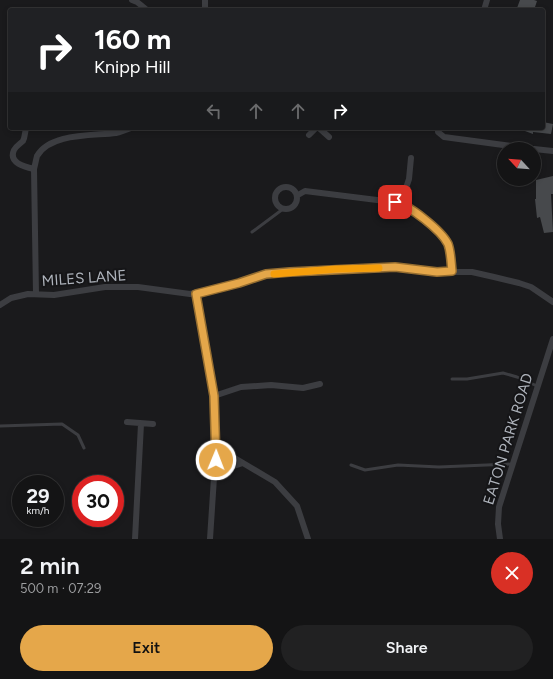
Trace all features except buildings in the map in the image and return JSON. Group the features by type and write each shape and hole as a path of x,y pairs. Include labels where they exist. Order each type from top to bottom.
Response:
{"street":[{"path":"132,0 144,8"},
{"path":"25,130 22,141 14,150 13,159 15,162 26,167 34,168"},
{"path":"36,294 34,168 37,157 44,148 52,142 71,137 124,130"},
{"path":"309,135 314,130"},
{"path":"321,130 329,138"},
{"path":"438,130 438,132 444,137 497,144"},
{"path":"541,150 553,151"},
{"path":"401,203 408,179 411,158"},
{"path":"283,186 293,188 298,195 295,205 291,208 283,209 277,204 275,199 275,195 279,188 283,186"},
{"path":"298,195 305,192 401,203 417,213 443,236 448,245 452,271"},
{"name":"MILES LANE","path":"0,305 23,294 54,295 106,287 138,287 196,294 239,283 266,274 395,267 437,272 472,272 531,287 553,302"},
{"path":"196,294 214,396 216,447 210,539"},
{"name":"EATON PARK ROAD","path":"500,539 498,524 499,507 553,339"},
{"path":"550,348 553,355"},
{"path":"214,396 240,387 271,385 303,388 320,384"},
{"path":"127,422 153,424"},
{"path":"136,539 141,424"},
{"path":"216,447 275,482 297,506 308,539"},
{"path":"215,472 243,463"}],"lane":[{"path":"252,232 283,209"},
{"path":"452,379 503,373 517,377 537,386"},
{"path":"0,426 62,424 78,434 84,448"},
{"path":"351,465 365,470 398,465 439,467 512,464"}],"slow traffic":[{"path":"274,274 336,269 379,268"}],"route":[{"path":"216,460 214,396 196,294 239,283 266,274 395,267 437,272 452,271 448,245 443,236 417,213 401,203 395,202"}]}
